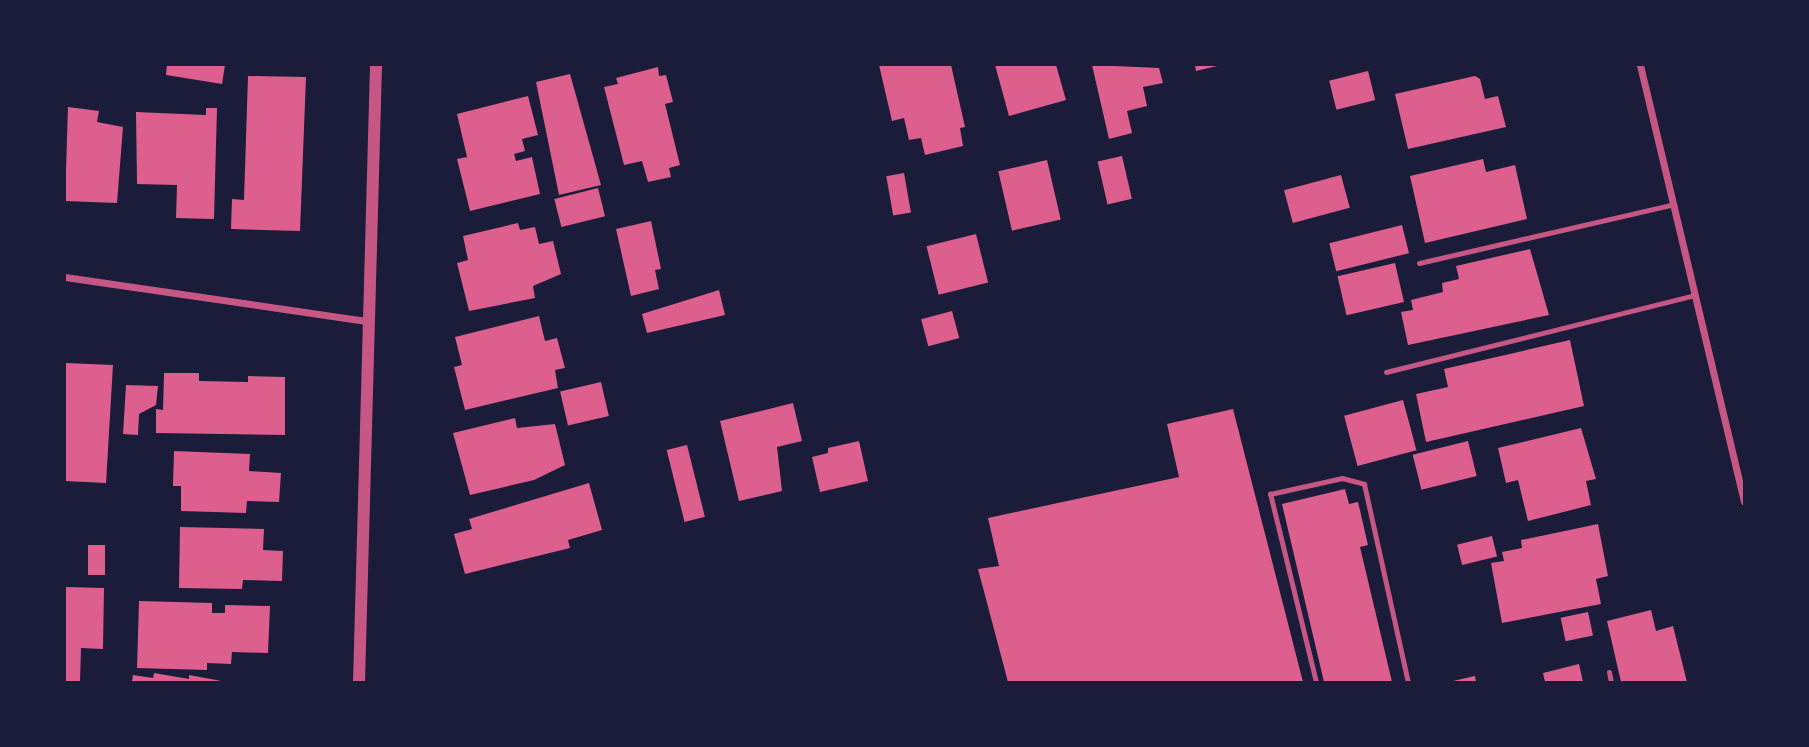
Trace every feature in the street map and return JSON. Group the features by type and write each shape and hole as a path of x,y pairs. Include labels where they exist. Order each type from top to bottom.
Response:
{"street":[{"path":"359,682 376,65"},
{"path":"1640,65 1744,502"},
{"path":"65,277 368,321"}],"lane":[{"path":"1419,263 1674,204"},
{"path":"1386,372 1695,295"},
{"path":"1316,682 1270,494 1342,478 1364,484 1408,682"},
{"path":"1609,672 1611,682"}],"building":[{"path":"167,65 225,65 222,84 166,75"},
{"path":"879,65 951,65 965,127 960,128 963,146 925,155 921,138 909,140 904,118 892,121"},
{"path":"995,65 1056,65 1066,100 1009,116"},
{"path":"1092,65 1159,68 1163,83 1143,87 1147,106 1127,111 1132,133 1109,139"},
{"path":"1195,65 1217,65 1217,66 1196,71"},
{"path":"658,67 659,76 666,75 673,102 665,104 680,165 669,168 671,177 648,182 642,161 624,165 604,87 618,84 616,78"},
{"path":"1368,71 1375,100 1336,110 1329,81"},
{"path":"570,74 601,185 559,195 536,82"},
{"path":"248,76 306,77 300,231 231,229 232,199 244,200"},
{"path":"1475,76 1480,79 1485,99 1498,96 1506,127 1408,149 1395,94"},
{"path":"528,96 538,135 522,139 525,151 514,154 516,161 532,157 540,194 470,211 457,159 467,157 457,114"},
{"path":"68,107 99,111 97,122 123,127 117,203 65,201"},
{"path":"206,108 217,108 214,219 176,218 177,185 137,184 136,112 206,115"},
{"path":"1122,156 1132,199 1108,204 1098,162"},
{"path":"1483,159 1486,172 1515,165 1527,219 1425,243 1410,176"},
{"path":"1047,160 1061,219 1012,231 998,171"},
{"path":"904,173 911,212 893,216 886,176"},
{"path":"1341,175 1350,208 1293,223 1284,190"},
{"path":"598,188 605,216 561,227 554,199"},
{"path":"651,221 661,269 655,270 659,289 631,296 616,229"},
{"path":"518,223 520,230 535,227 539,244 553,241 561,274 533,286 535,298 469,311 457,263 468,260 463,236"},
{"path":"1402,225 1409,253 1336,271 1329,243"},
{"path":"976,234 988,283 939,295 927,246"},
{"path":"1530,249 1549,315 1408,345 1401,312 1413,310 1411,300 1443,292 1442,283 1459,279 1456,266"},
{"path":"1395,263 1404,302 1347,315 1338,276"},
{"path":"719,290 725,315 647,333 642,314"},
{"path":"952,311 959,338 928,346 921,319"},
{"path":"539,316 545,341 557,338 565,368 555,370 558,388 465,410 454,367 462,365 455,337"},
{"path":"1570,340 1584,406 1426,442 1416,394 1448,387 1444,369"},
{"path":"65,363 113,365 106,483 65,481"},
{"path":"164,373 199,373 199,381 248,382 248,376 285,377 285,435 156,433 156,409 163,410"},
{"path":"601,382 609,416 568,426 560,391"},
{"path":"126,385 158,386 156,405 139,414 138,435 123,434"},
{"path":"1403,400 1416,450 1358,466 1344,416"},
{"path":"793,403 802,441 777,447 782,491 739,501 720,421"},
{"path":"1233,409 1303,682 1008,682 978,569 999,566 988,518 1179,477 1167,424"},
{"path":"515,418 517,428 555,424 565,465 534,480 470,495 453,433"},
{"path":"1581,428 1596,479 1586,481 1591,505 1528,521 1518,480 1506,483 1498,448"},
{"path":"859,441 868,481 820,492 812,457 828,453 828,448"},
{"path":"1468,441 1477,476 1421,490 1413,455"},
{"path":"687,445 705,517 685,522 667,450"},
{"path":"174,451 250,454 249,471 281,473 279,502 247,501 246,513 181,511 181,486 173,486"},
{"path":"589,483 602,530 568,540 570,548 465,574 454,534 472,529 469,519"},
{"path":"1345,489 1349,504 1358,502 1368,545 1360,547 1392,682 1324,682 1282,504"},
{"path":"1598,524 1608,576 1596,579 1601,604 1502,623 1491,563 1504,561 1502,552 1522,548 1521,540"},
{"path":"180,527 264,529 263,550 283,551 282,581 243,580 242,589 179,588"},
{"path":"1492,536 1497,556 1462,565 1457,545"},
{"path":"88,545 105,545 105,575 88,575"},
{"path":"65,587 104,588 103,649 81,648 80,682 65,682"},
{"path":"139,601 212,603 212,613 225,613 225,605 270,606 268,653 232,652 231,664 207,663 207,670 137,668"},
{"path":"1651,610 1656,631 1673,626 1687,682 1621,682 1607,621"},
{"path":"1588,612 1593,635 1566,641 1561,618"},
{"path":"1579,664 1583,682 1545,682 1543,673"},
{"path":"154,673 189,679 189,675 227,682 132,682 133,675 153,678"},
{"path":"1475,676 1476,682 1453,682 1453,681"}]}
